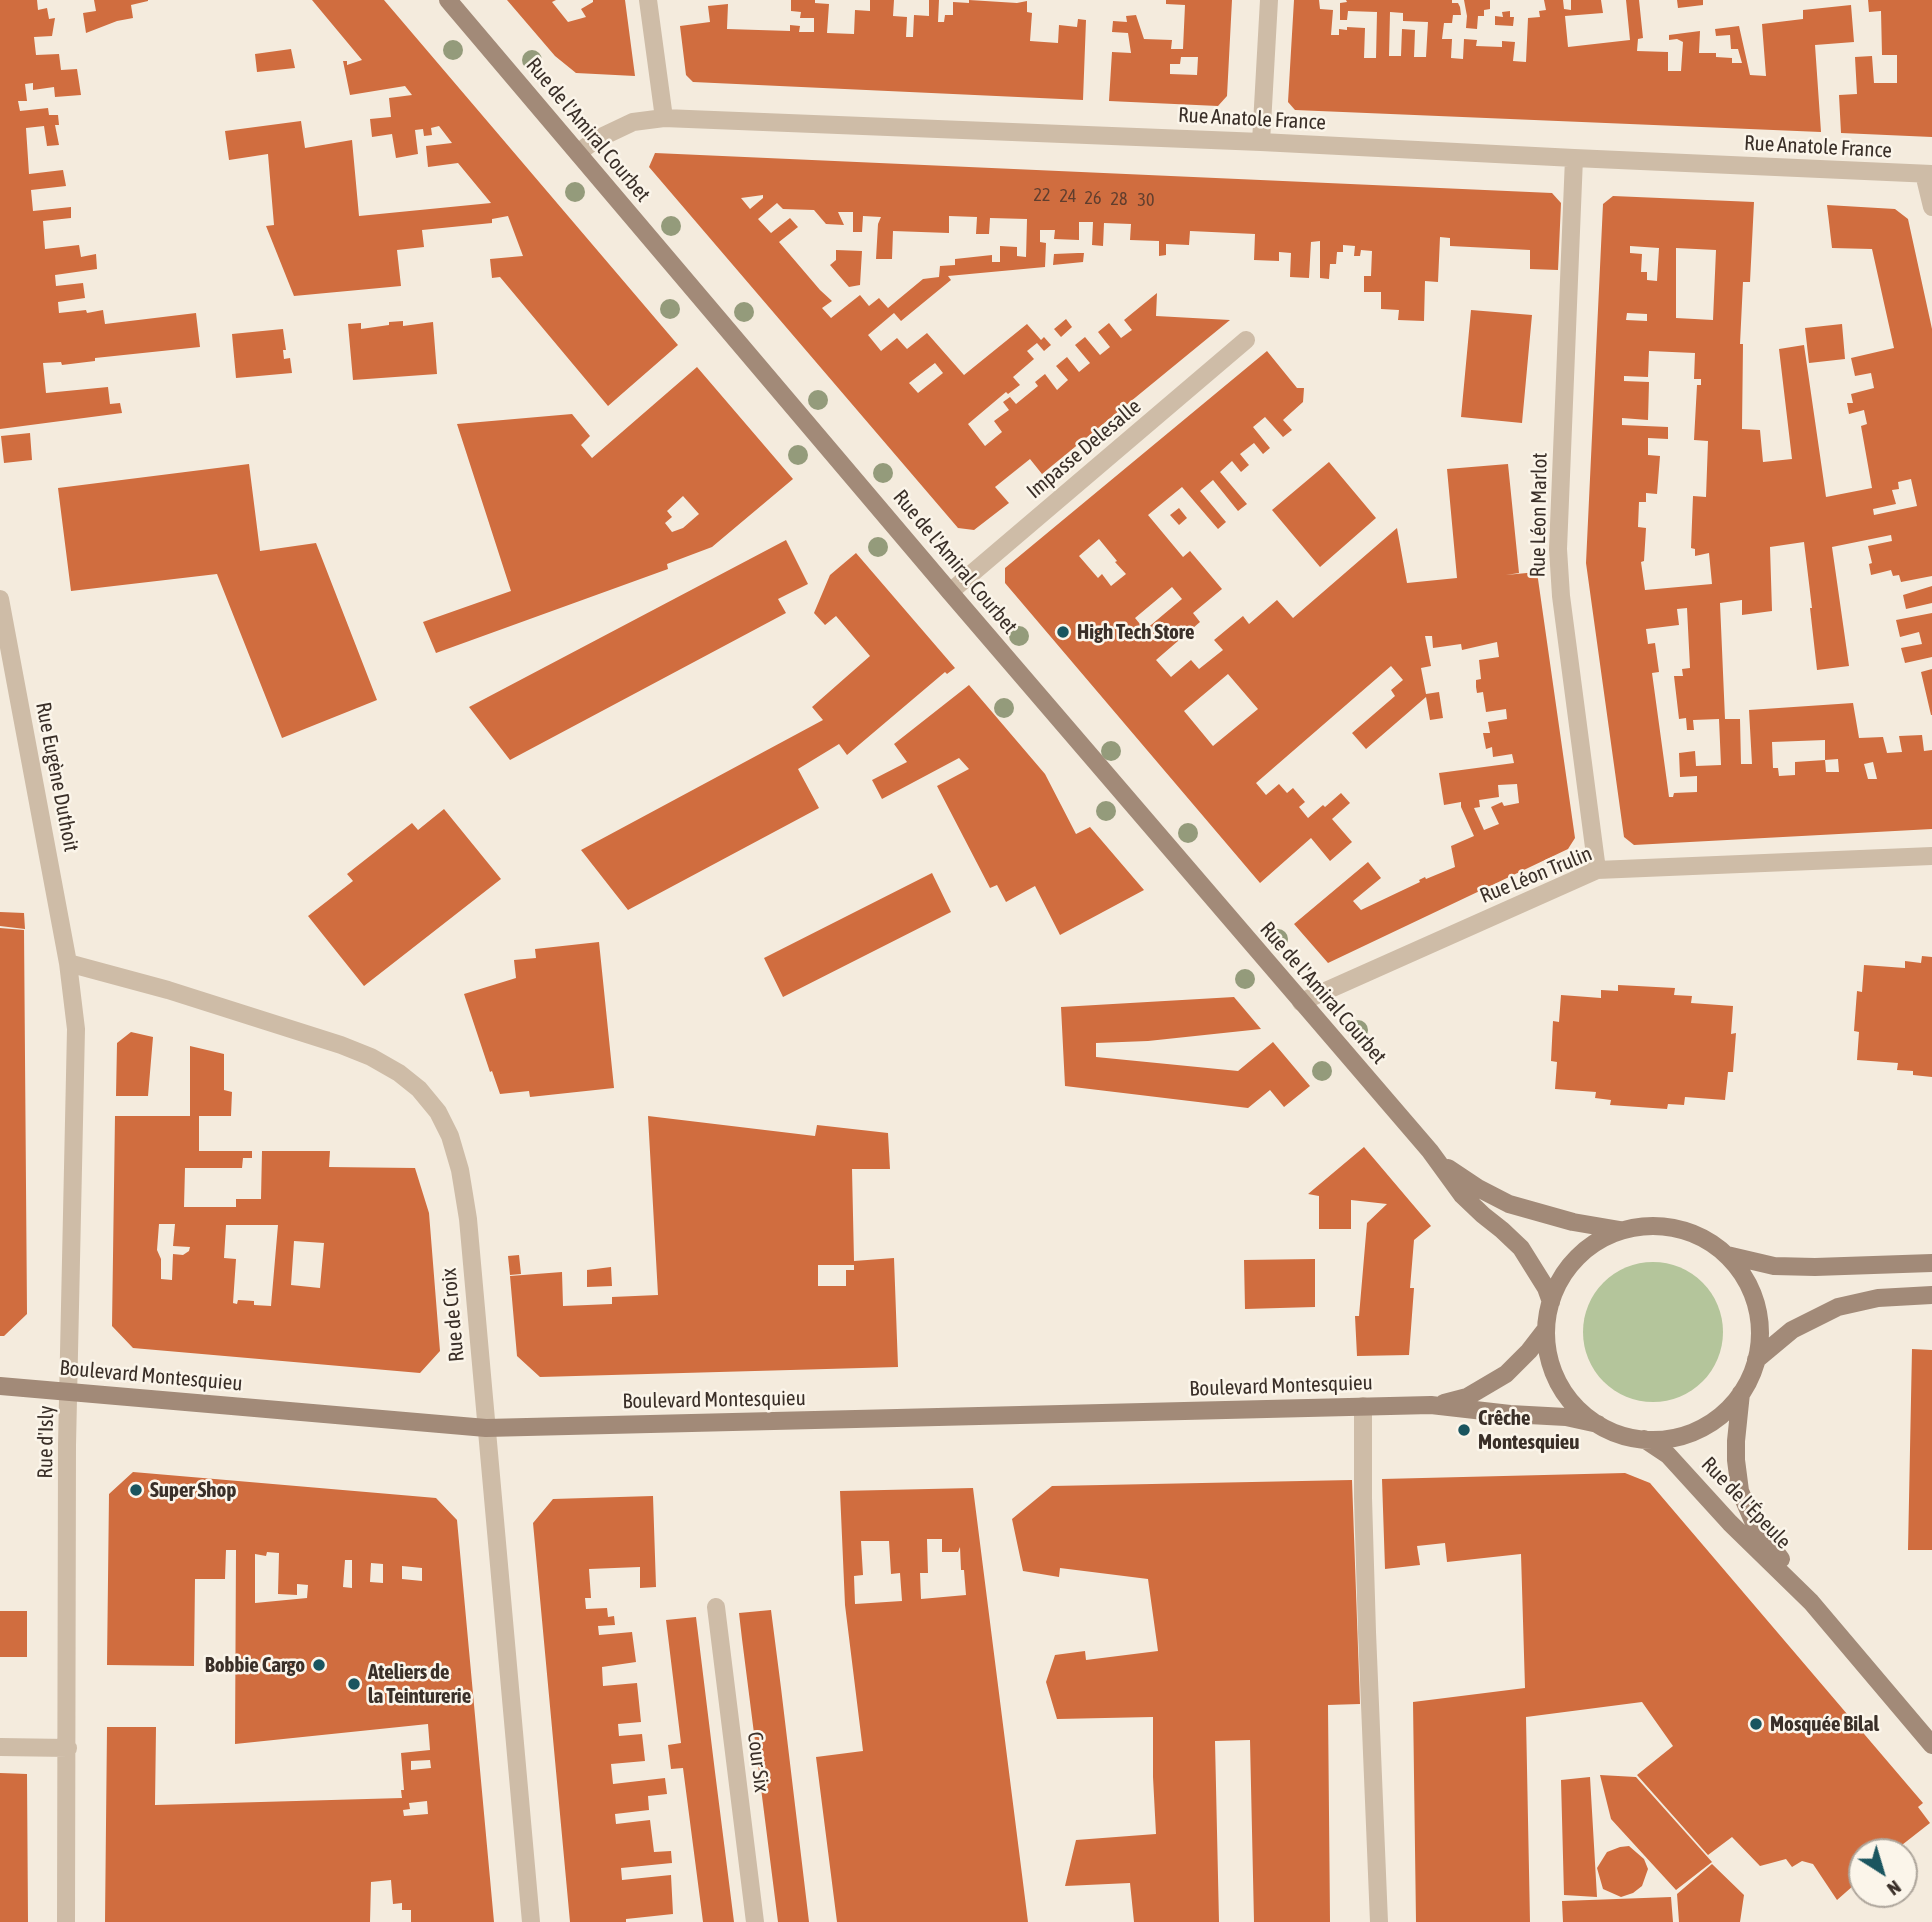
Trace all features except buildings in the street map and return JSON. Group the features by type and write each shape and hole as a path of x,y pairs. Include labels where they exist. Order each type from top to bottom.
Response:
{"main road":[{"name":"Rue de l'Amiral Courbet","path":"448,0 1430,1152 1451,1182 1472,1206 1521,1248 1546,1288 1551,1302"},
{"name":"Rue de l'Amiral Courbet","path":"1430,1152 1463,1179 1509,1204 1573,1222 1621,1230"},
{"path":"1659,1226 1683,1230 1707,1240 1727,1255 1743,1275 1754,1297 1760,1335 1756,1360 1747,1382 1733,1404 1699,1429 1672,1437 1644,1439 1620,1434 1598,1424 1576,1407 1559,1384 1549,1357 1546,1329 1551,1302 1561,1278 1577,1257 1621,1230 1659,1226"},
{"path":"1727,1255 1774,1265 1815,1268 1932,1263"},
{"path":"1756,1360 1793,1330 1838,1307 1878,1298 1932,1295"},
{"name":"Boulevard Montesquieu","path":"1431,1405 1467,1397 1492,1384 1518,1364 1546,1329"},
{"name":"Boulevard Montesquieu","path":"0,1386 486,1428 1431,1405 1566,1418 1598,1424"},
{"name":"Rue de l'Épeule","path":"1741,1392 1736,1441 1740,1491 1754,1521 1811,1602"},
{"name":"Rue de l'Épeule","path":"1644,1439 1668,1455 1724,1516 1811,1602 1932,1745"}],"street":[{"path":"648,0 664,118"},
{"path":"1261,142 1269,0"},
{"name":"Rue Anatole France","path":"578,153 595,140 633,122 664,118 1261,142 1928,174"},
{"name":"Rue Léon Marlot","path":"1574,158 1558,550 1561,596 1597,870"},
{"path":"1928,174 1932,207"},
{"name":"Impasse Delesalle","path":"950,592 1247,340"},
{"name":"Rue Eugène Duthoit","path":"0,599 68,963"},
{"name":"Rue Léon Trulin","path":"1301,1002 1597,870 1932,856"},
{"name":"Rue d'Isly","path":"66,1922 68,1444 76,1029 68,963"},
{"name":"Rue de Croix","path":"68,963 168,990 341,1045 371,1057 399,1073 419,1089 438,1111 450,1136 460,1170 468,1219 530,1922"},
{"path":"1363,1406 1367,1632 1379,1922"},
{"name":"Cour Six","path":"716,1607 755,1922"},
{"path":"0,1747 68,1748"}],"green space":[{"path":"1653,1262 1680,1267 1703,1282 1718,1305 1723,1332 1718,1359 1703,1382 1680,1397 1653,1402 1626,1397 1603,1382 1588,1359 1583,1332 1588,1305 1603,1282 1626,1267"}],"place":[{"name":"High Tech Store","path":"1063,632"},
{"name":"Crêche Montesquieu","path":"1464,1430"},
{"name":"Super Shop","path":"136,1490"},
{"name":"Bobbie Cargo","path":"319,1665"},
{"name":"Ateliers de la Teinturerie","path":"354,1684"},
{"name":"Mosquée Bilal","path":"1756,1724"}]}
